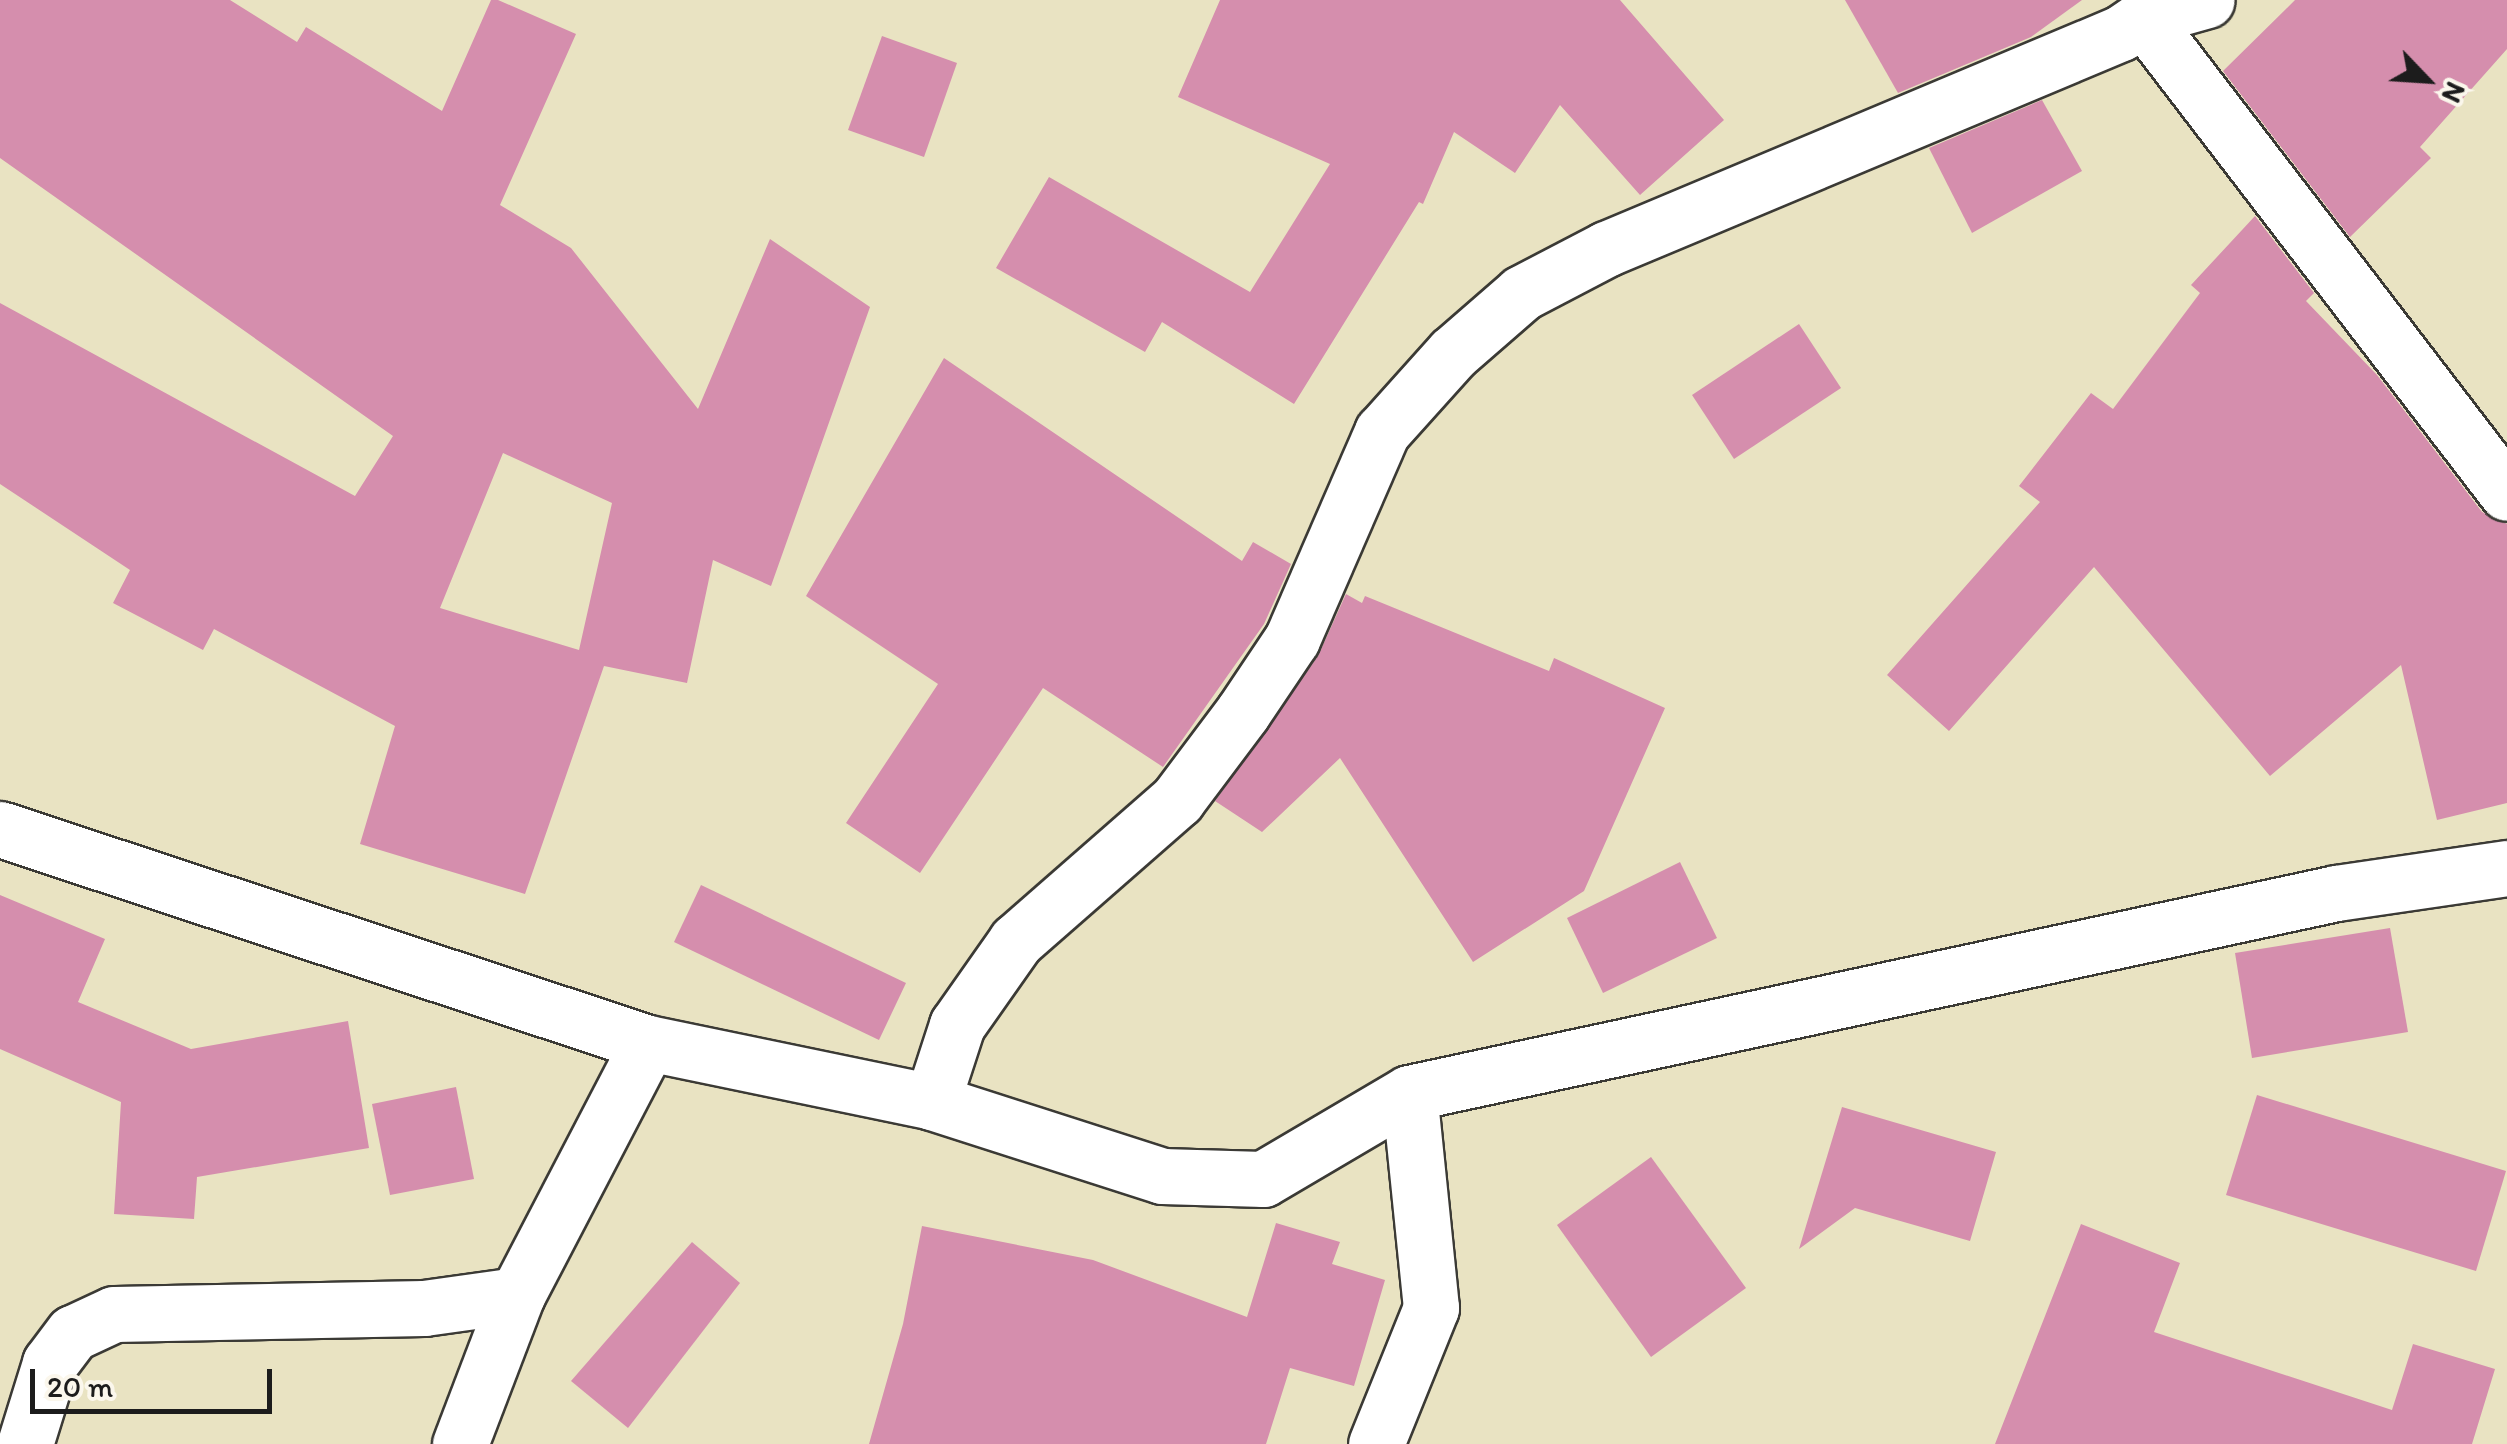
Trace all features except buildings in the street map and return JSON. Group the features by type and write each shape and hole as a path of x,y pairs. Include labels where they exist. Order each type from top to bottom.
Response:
{"street":[{"path":"932,1102 957,1025 1016,941 1177,800 1243,712 1292,639 1382,432 1454,353 1522,293 1606,250 2121,34 2143,18 2201,1"},
{"path":"2143,18 2507,493"},
{"path":"0,828 648,1042 932,1102 1162,1176 1263,1179 1409,1093 2336,893 2507,868"},
{"path":"460,1444 517,1295 648,1042"},
{"path":"1376,1444 1431,1308 1409,1093"},
{"path":"25,1444 50,1363 73,1334 114,1314 424,1308 517,1295"}]}
